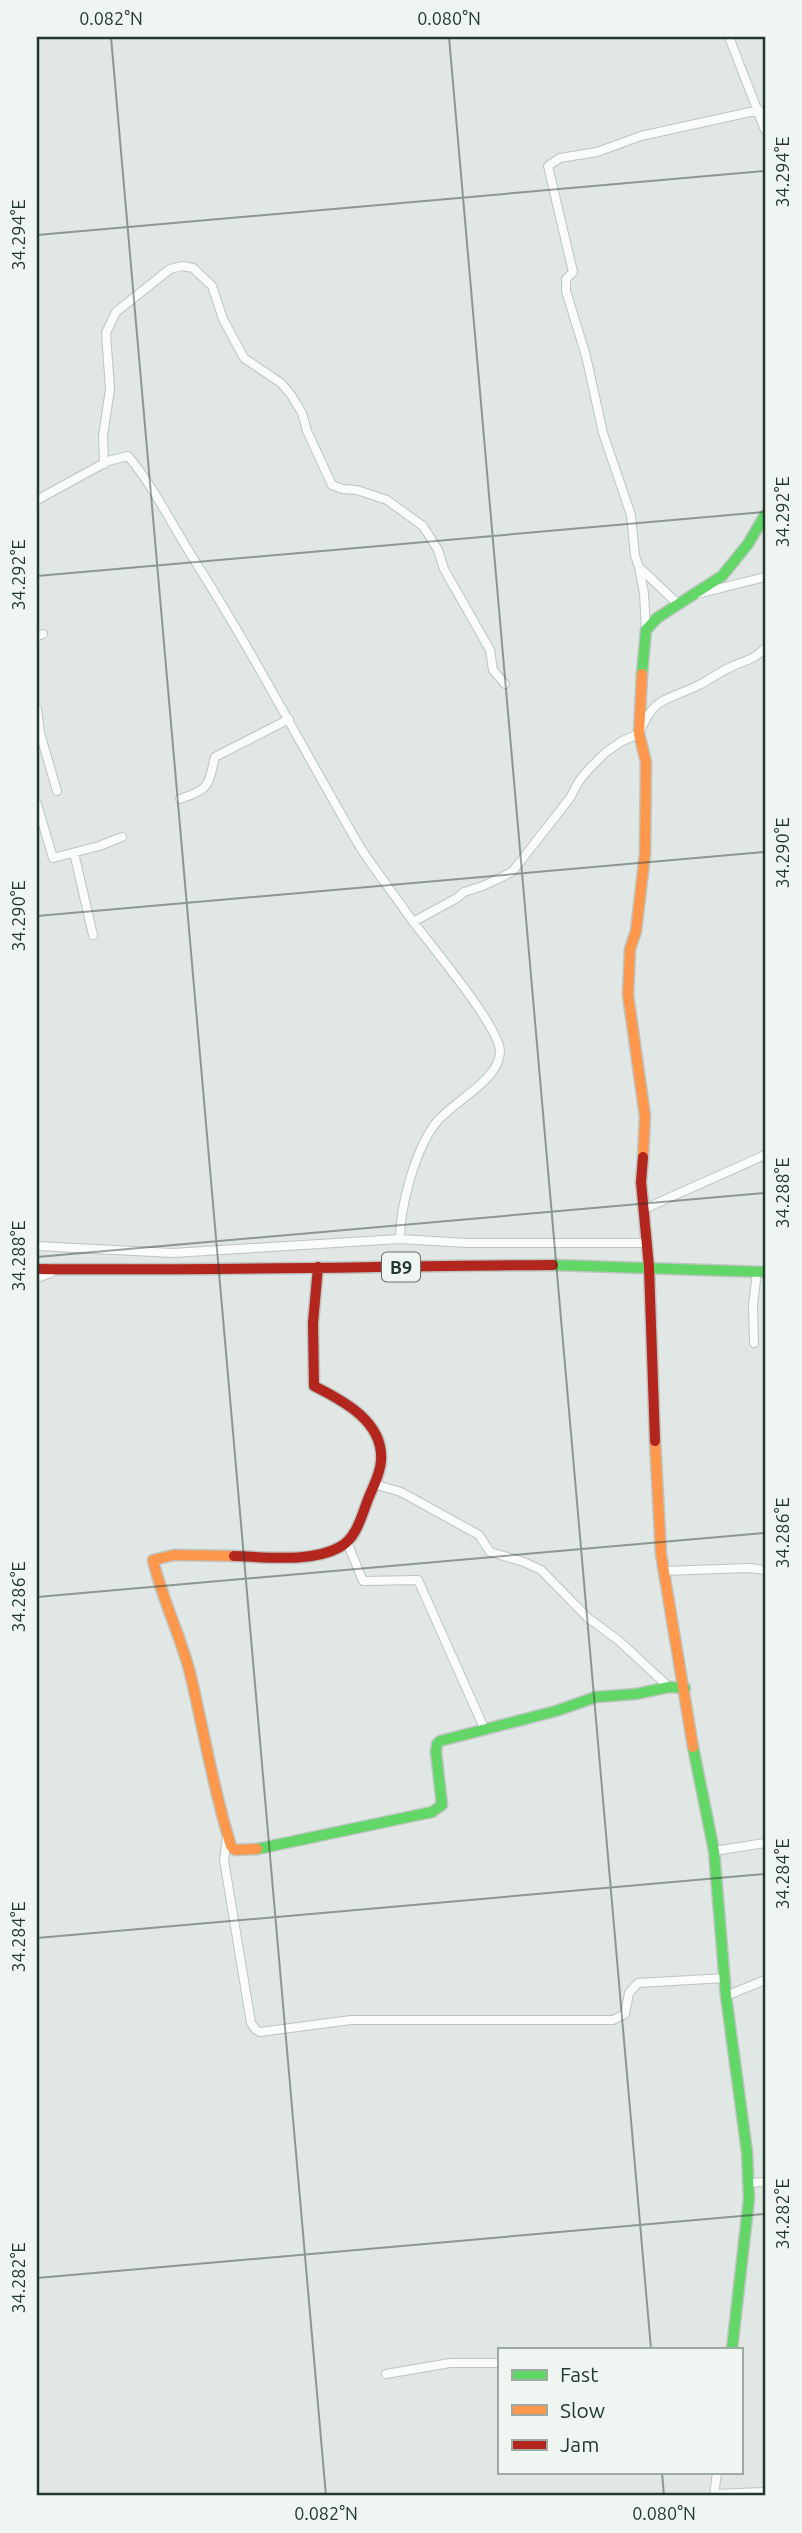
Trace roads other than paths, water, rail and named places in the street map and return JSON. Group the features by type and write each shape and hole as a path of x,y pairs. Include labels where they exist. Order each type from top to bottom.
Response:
{"main road":[{"path":"732,2348 745,2249 747,2152 726,1996 715,1851 695,1761 685,1688 663,1571 654,1443 649,1267 641,1165 645,1116 628,995 630,949 636,931 645,854 646,762 639,734 646,630 657,618 722,576 748,544 765,515"},
{"name":"B9","path":"37,1269 190,1270 589,1265 761,1272"},
{"path":"318,1267 313,1324 314,1386 339,1399 373,1428 381,1450 377,1485 359,1523 347,1542 337,1550 294,1557 229,1554 165,1556 153,1560 159,1585 190,1669 231,1846 235,1850 250,1850 432,1812 442,1805 444,1796 436,1751 437,1744 446,1738 556,1711 596,1697 636,1694 669,1687 685,1688"}],"street":[{"path":"729,37 765,130"},
{"path":"646,630 644,593 635,556 631,515 605,440 589,366 566,291 566,279 573,272 548,166 560,158 597,152 641,136 759,110"},
{"path":"104,464 103,436 110,389 106,333 108,325 116,312 170,270 183,266 193,268 212,286 223,319 244,358 281,383 291,395 302,413 307,431 332,485 387,500 423,526 489,650 493,670 505,684"},
{"path":"37,500 104,464 128,456 211,586 361,848 413,922 478,1006 497,1037 500,1050 494,1069 443,1114 426,1137 406,1197 400,1224 400,1239"},
{"path":"639,567 678,604"},
{"path":"694,594 765,577"},
{"path":"413,922 457,898 464,891 483,886 512,872 570,798 588,770 605,753 622,741 639,734 647,716 661,701 754,657 765,648"},
{"path":"37,709 40,733 57,791"},
{"path":"180,799 201,792 209,780 215,757 289,719"},
{"path":"37,804 52,858 122,837"},
{"path":"74,853 93,935"},
{"path":"645,1209 765,1155"},
{"path":"37,1246 173,1253 400,1239 467,1243 647,1243"},
{"path":"37,1278 60,1270"},
{"path":"754,1343 753,1305 761,1272"},
{"path":"377,1485 401,1492 479,1535 490,1552 541,1570 588,1618 618,1640 669,1687"},
{"path":"347,1542 363,1581 418,1580 484,1728"},
{"path":"663,1571 750,1567 765,1570"},
{"path":"227,1837 223,1860 228,1892 251,2023 260,2032 351,2020 613,2020 625,2014 629,1993 638,1983 725,1978"},
{"path":"715,1851 765,1843"},
{"path":"726,1996 765,1980"},
{"path":"748,2183 765,2182"},
{"path":"386,2374 450,2363 498,2363"},
{"path":"717,2474 714,2495 765,2492"}]}
